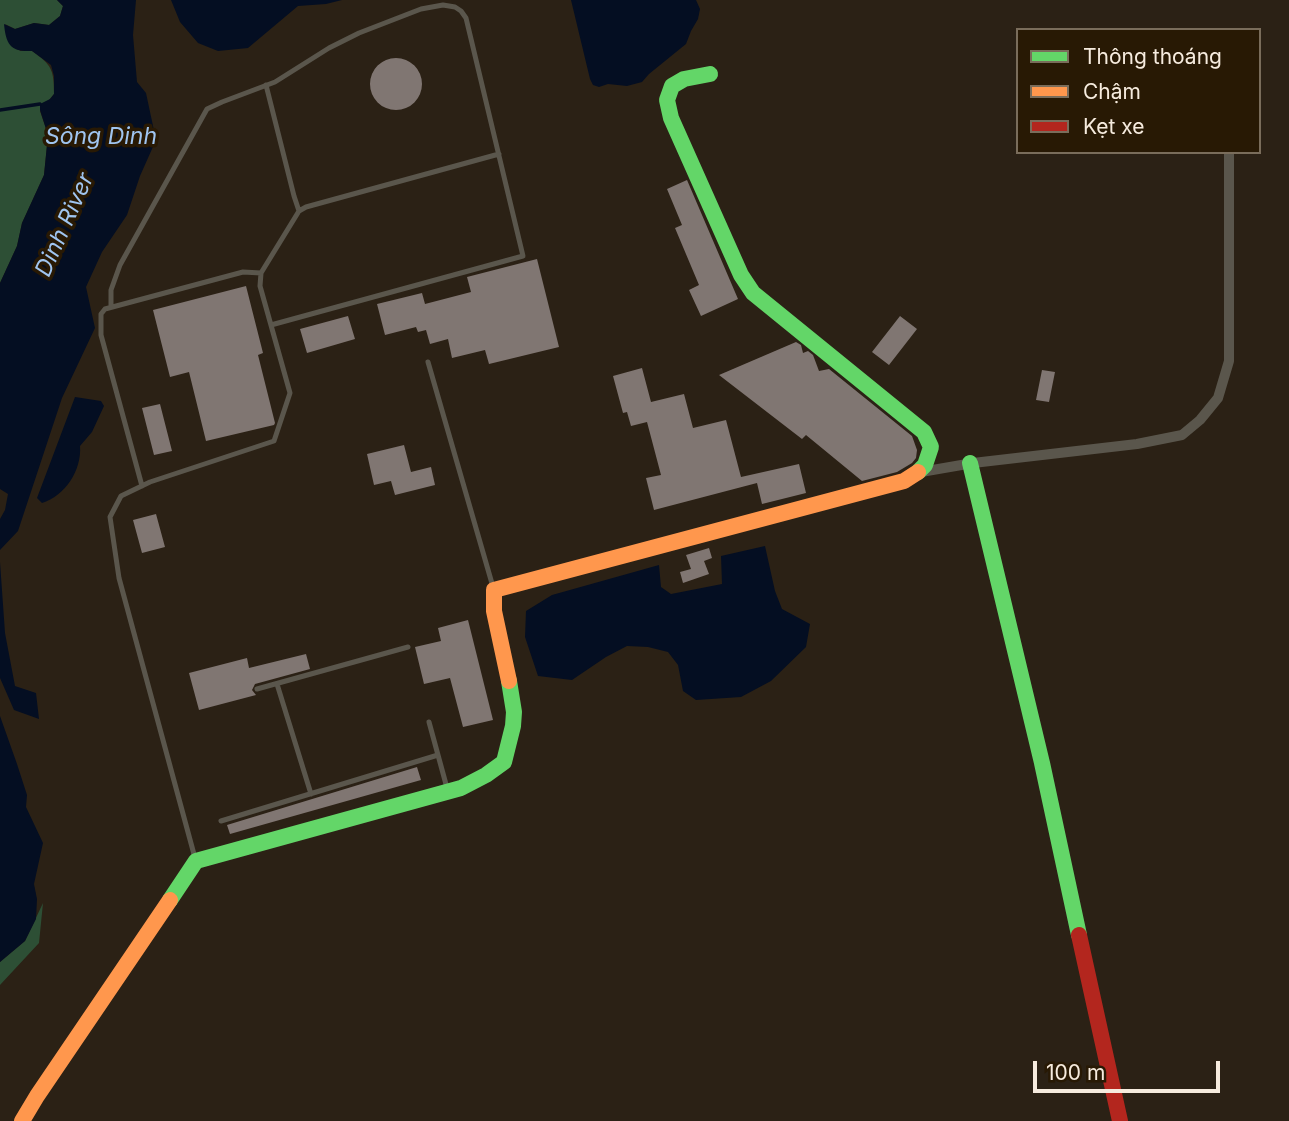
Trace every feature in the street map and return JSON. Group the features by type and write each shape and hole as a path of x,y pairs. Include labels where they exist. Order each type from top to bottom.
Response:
{"street":[{"path":"710,74 684,79 672,86 667,100 671,117 741,275 753,293 924,432 931,447 921,472"},
{"path":"22,1121 196,861 461,788 504,762 511,738 514,712 505,655 494,611 494,590 904,481 921,472 970,463 1137,444 1182,435 1200,420 1218,398 1228,361 1228,154"},
{"path":"970,463 1039,750 1120,1121"}],"lane":[{"path":"111,307 111,290 120,265 207,109 275,82 329,48 359,33 421,9 443,5 455,7 466,18 523,256 271,325"},
{"path":"266,85 299,211"},
{"path":"196,861 120,578 110,517 121,496 142,486 274,441 290,393 260,286 261,273 299,211 499,154"},
{"path":"142,486 101,335 101,314 111,307 243,272 261,273"},
{"path":"428,362 494,590"},
{"path":"257,689 408,648"},
{"path":"277,684 311,794"},
{"path":"429,722 447,792"},
{"path":"221,821 438,755"}],"green space":[{"path":"0,0 57,0 63,6 60,16 49,25 34,23 15,29 5,24 20,51 32,51 48,64 54,94 40,111 48,135 44,175 22,223 17,246 0,283"},
{"path":"43,903 39,943 0,985 0,962 25,941"}],"water":[{"name":"Sông Dinh","path":"57,0 136,0 133,35 137,82 146,93 156,140 127,215 102,252 86,287 95,328 62,398 18,531 0,550 0,519 8,494 0,489 0,283 17,246 22,223 44,175 48,135 40,104 54,94 51,65 32,51 11,46 4,24 15,29 34,23 49,25 60,16 63,6"},
{"path":"171,0 342,0 298,6 248,48 218,51 198,43 180,22"},
{"path":"571,0 696,0 700,9 686,44 642,82 627,86 608,84 599,87 593,85 590,79"},
{"path":"75,397 101,401 104,406 92,432 80,446 78,464 70,481 58,495 42,503 37,498"},
{"path":"765,546 782,609 810,624 806,647 771,681 741,697 696,700 683,691 678,665 668,652 627,646 572,680 538,676 525,637 526,611 552,595 659,565 661,587 671,594 722,584 721,556"},
{"path":"0,562 5,633 15,686 36,693 39,719 14,710 0,678"},
{"path":"0,716 27,795 26,807 43,843 34,884 37,899 36,919 25,941 0,962"}],"building":[{"path":"396,58 406,60 414,66 420,74 420,94 414,102 406,108 396,110 386,108 378,102 372,94 370,84 372,74 378,66 386,60"},
{"path":"687,180 738,299 701,316 689,290 699,285 675,228 682,225 667,189"},
{"path":"537,259 559,347 489,364 485,350 452,358 448,339 430,344 426,330 418,332 416,327 385,335 377,304 422,293 425,304 471,292 467,277"},
{"path":"246,286 263,353 258,355 275,423 206,441 189,372 170,377 153,310"},
{"path":"348,316 355,339 307,353 300,329"},
{"path":"900,316 917,329 889,365 872,352"},
{"path":"796,342 801,345 803,353 808,351 813,355 819,371 829,369 912,436 917,450 912,463 897,472 862,481 806,435 802,439 719,375"},
{"path":"642,368 651,402 684,394 693,428 726,420 741,477 799,464 806,493 762,504 757,483 654,510 646,478 661,475 647,422 631,426 627,412 623,413 613,376"},
{"path":"1042,370 1055,372 1049,402 1036,400"},
{"path":"160,404 172,451 154,455 142,408"},
{"path":"404,445 411,472 431,467 435,485 395,495 391,481 374,485 367,454"},
{"path":"156,514 165,547 142,553 133,520"},
{"path":"709,548 712,558 704,561 709,574 683,583 680,572 691,569 686,555"},
{"path":"468,620 493,720 463,727 450,678 424,684 415,647 441,641 438,628"},
{"path":"306,654 310,669 255,684 252,690 256,695 199,710 189,673 247,658 249,668"},
{"path":"417,767 421,780 230,834 227,825"}],"waterway":[{"path":"0,110 40,104"}],"traffic: fast":[{"path":"710,74 684,79 672,86 667,100 671,118 741,275 753,293 924,432 931,447 925,465 918,472"},
{"path":"970,463 1042,763 1079,935"},
{"path":"170,900 196,861 461,788 486,775 504,762 513,726 514,712 509,681"}],"traffic: slow":[{"path":"509,681 494,611 494,590 904,481 918,472"},
{"path":"22,1121 170,900"}],"traffic: jam":[{"path":"1079,935 1120,1121"}],"water label":[{"name":"Dinh River","path":"65,225"}]}
